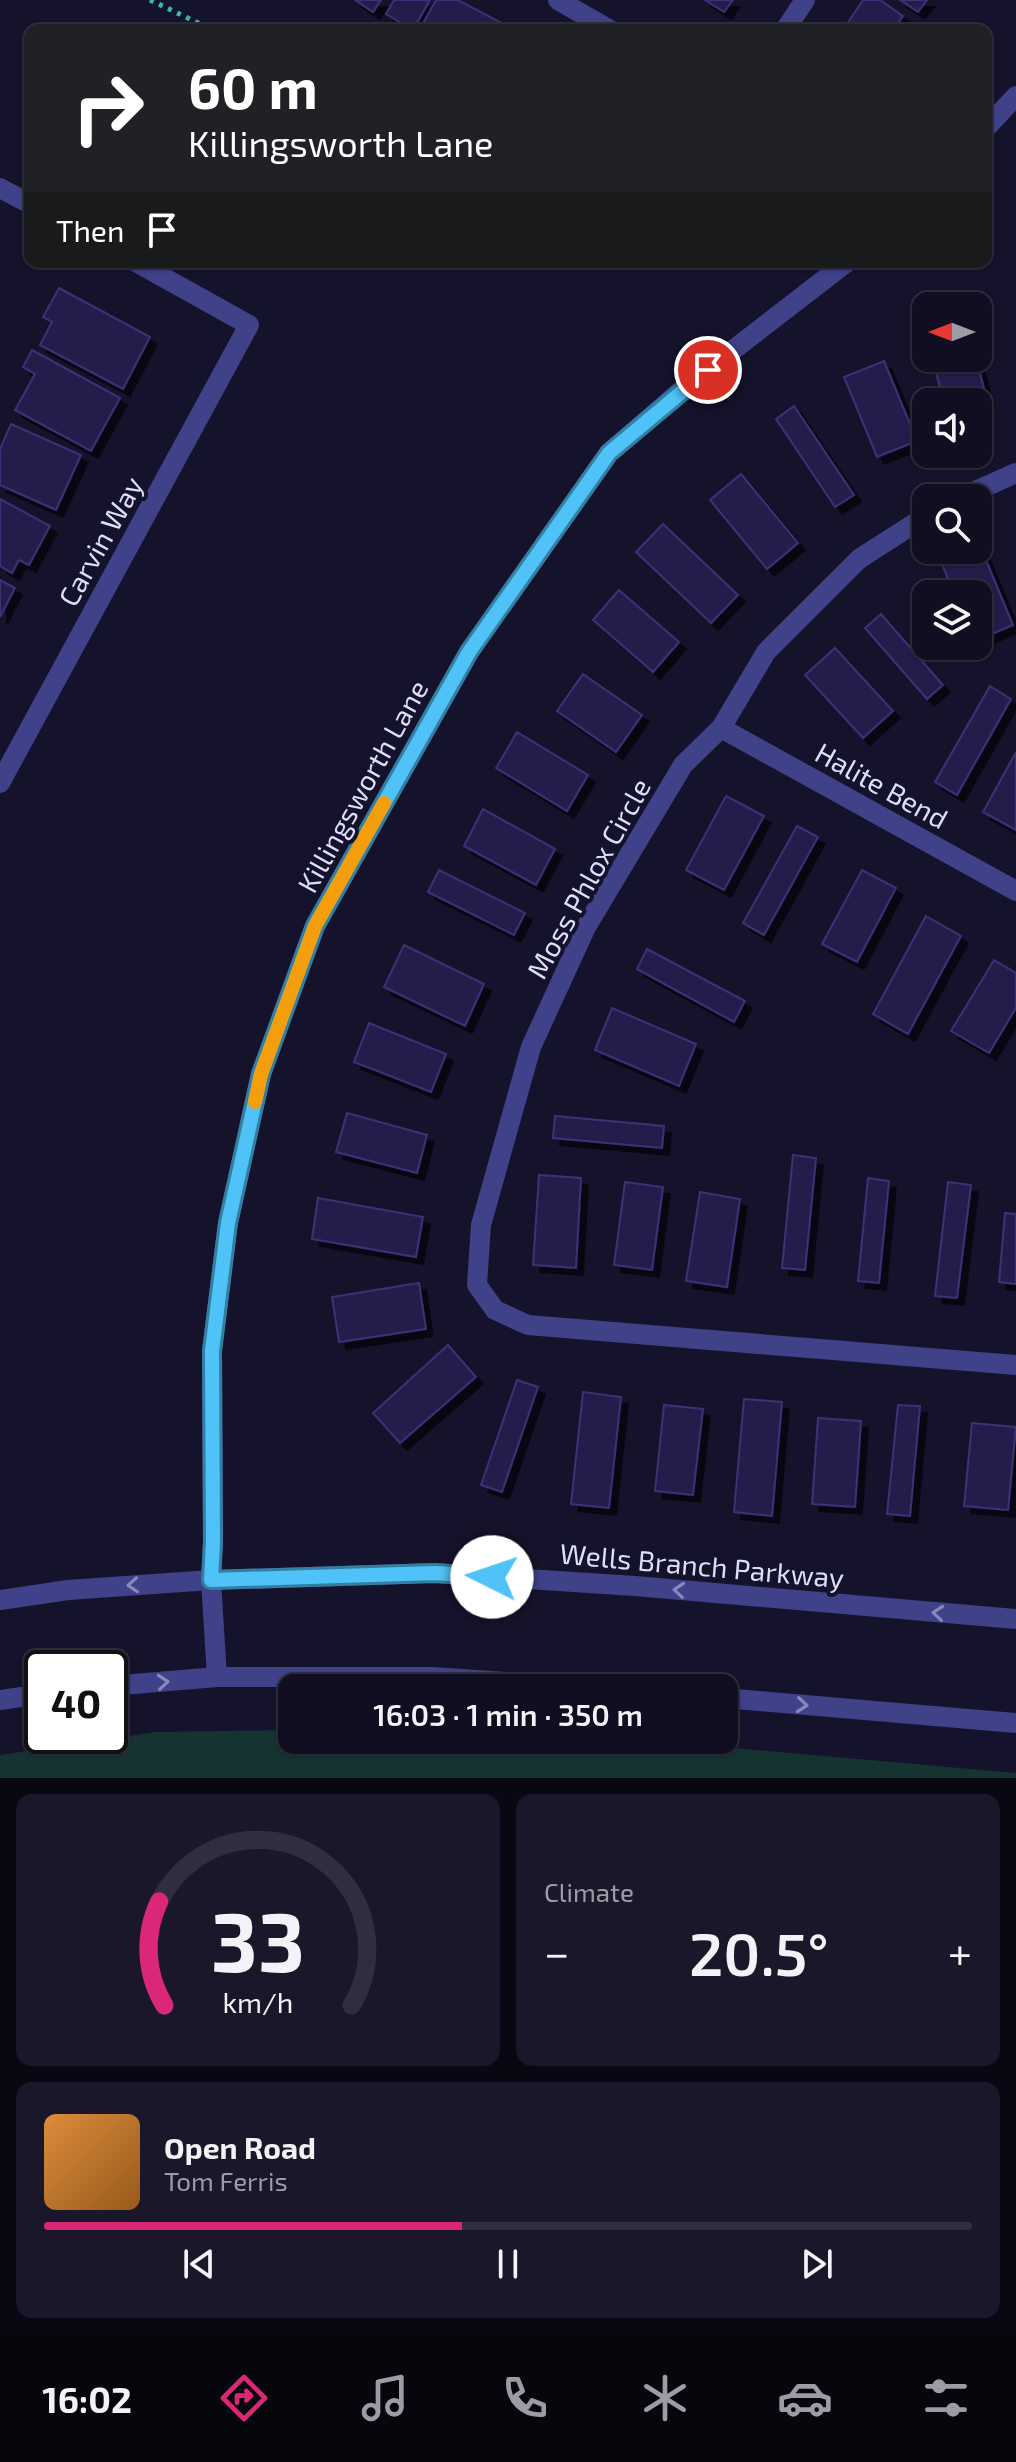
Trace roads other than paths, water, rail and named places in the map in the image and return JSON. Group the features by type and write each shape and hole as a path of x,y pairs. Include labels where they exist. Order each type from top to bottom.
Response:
{"street":[{"path":"558,0 600,24"},
{"path":"789,24 805,0"},
{"path":"992,122 1016,96"},
{"path":"0,188 24,201"},
{"name":"Carvin Way","path":"0,783 249,325 147,268"},
{"name":"Killingsworth Lane","path":"217,1677 211,1580 212,1351 228,1223 261,1074 315,926 469,652 609,453 684,388 839,268"},
{"path":"991,484 1016,473"},
{"name":"Moss Phlox Circle","path":"912,525 859,559 766,652 721,728 683,765 586,927 531,1047 481,1225 477,1285 495,1310 528,1325 1016,1365"},
{"name":"Halite Bend","path":"721,728 1016,891"},
{"name":"Wells Branch Parkway","path":"0,1600 68,1590 211,1580 435,1573 635,1586 1016,1619"},
{"path":"128,1684 217,1677 278,1677"},
{"path":"0,1700 24,1697"},
{"path":"738,1699 1016,1723"}]}
